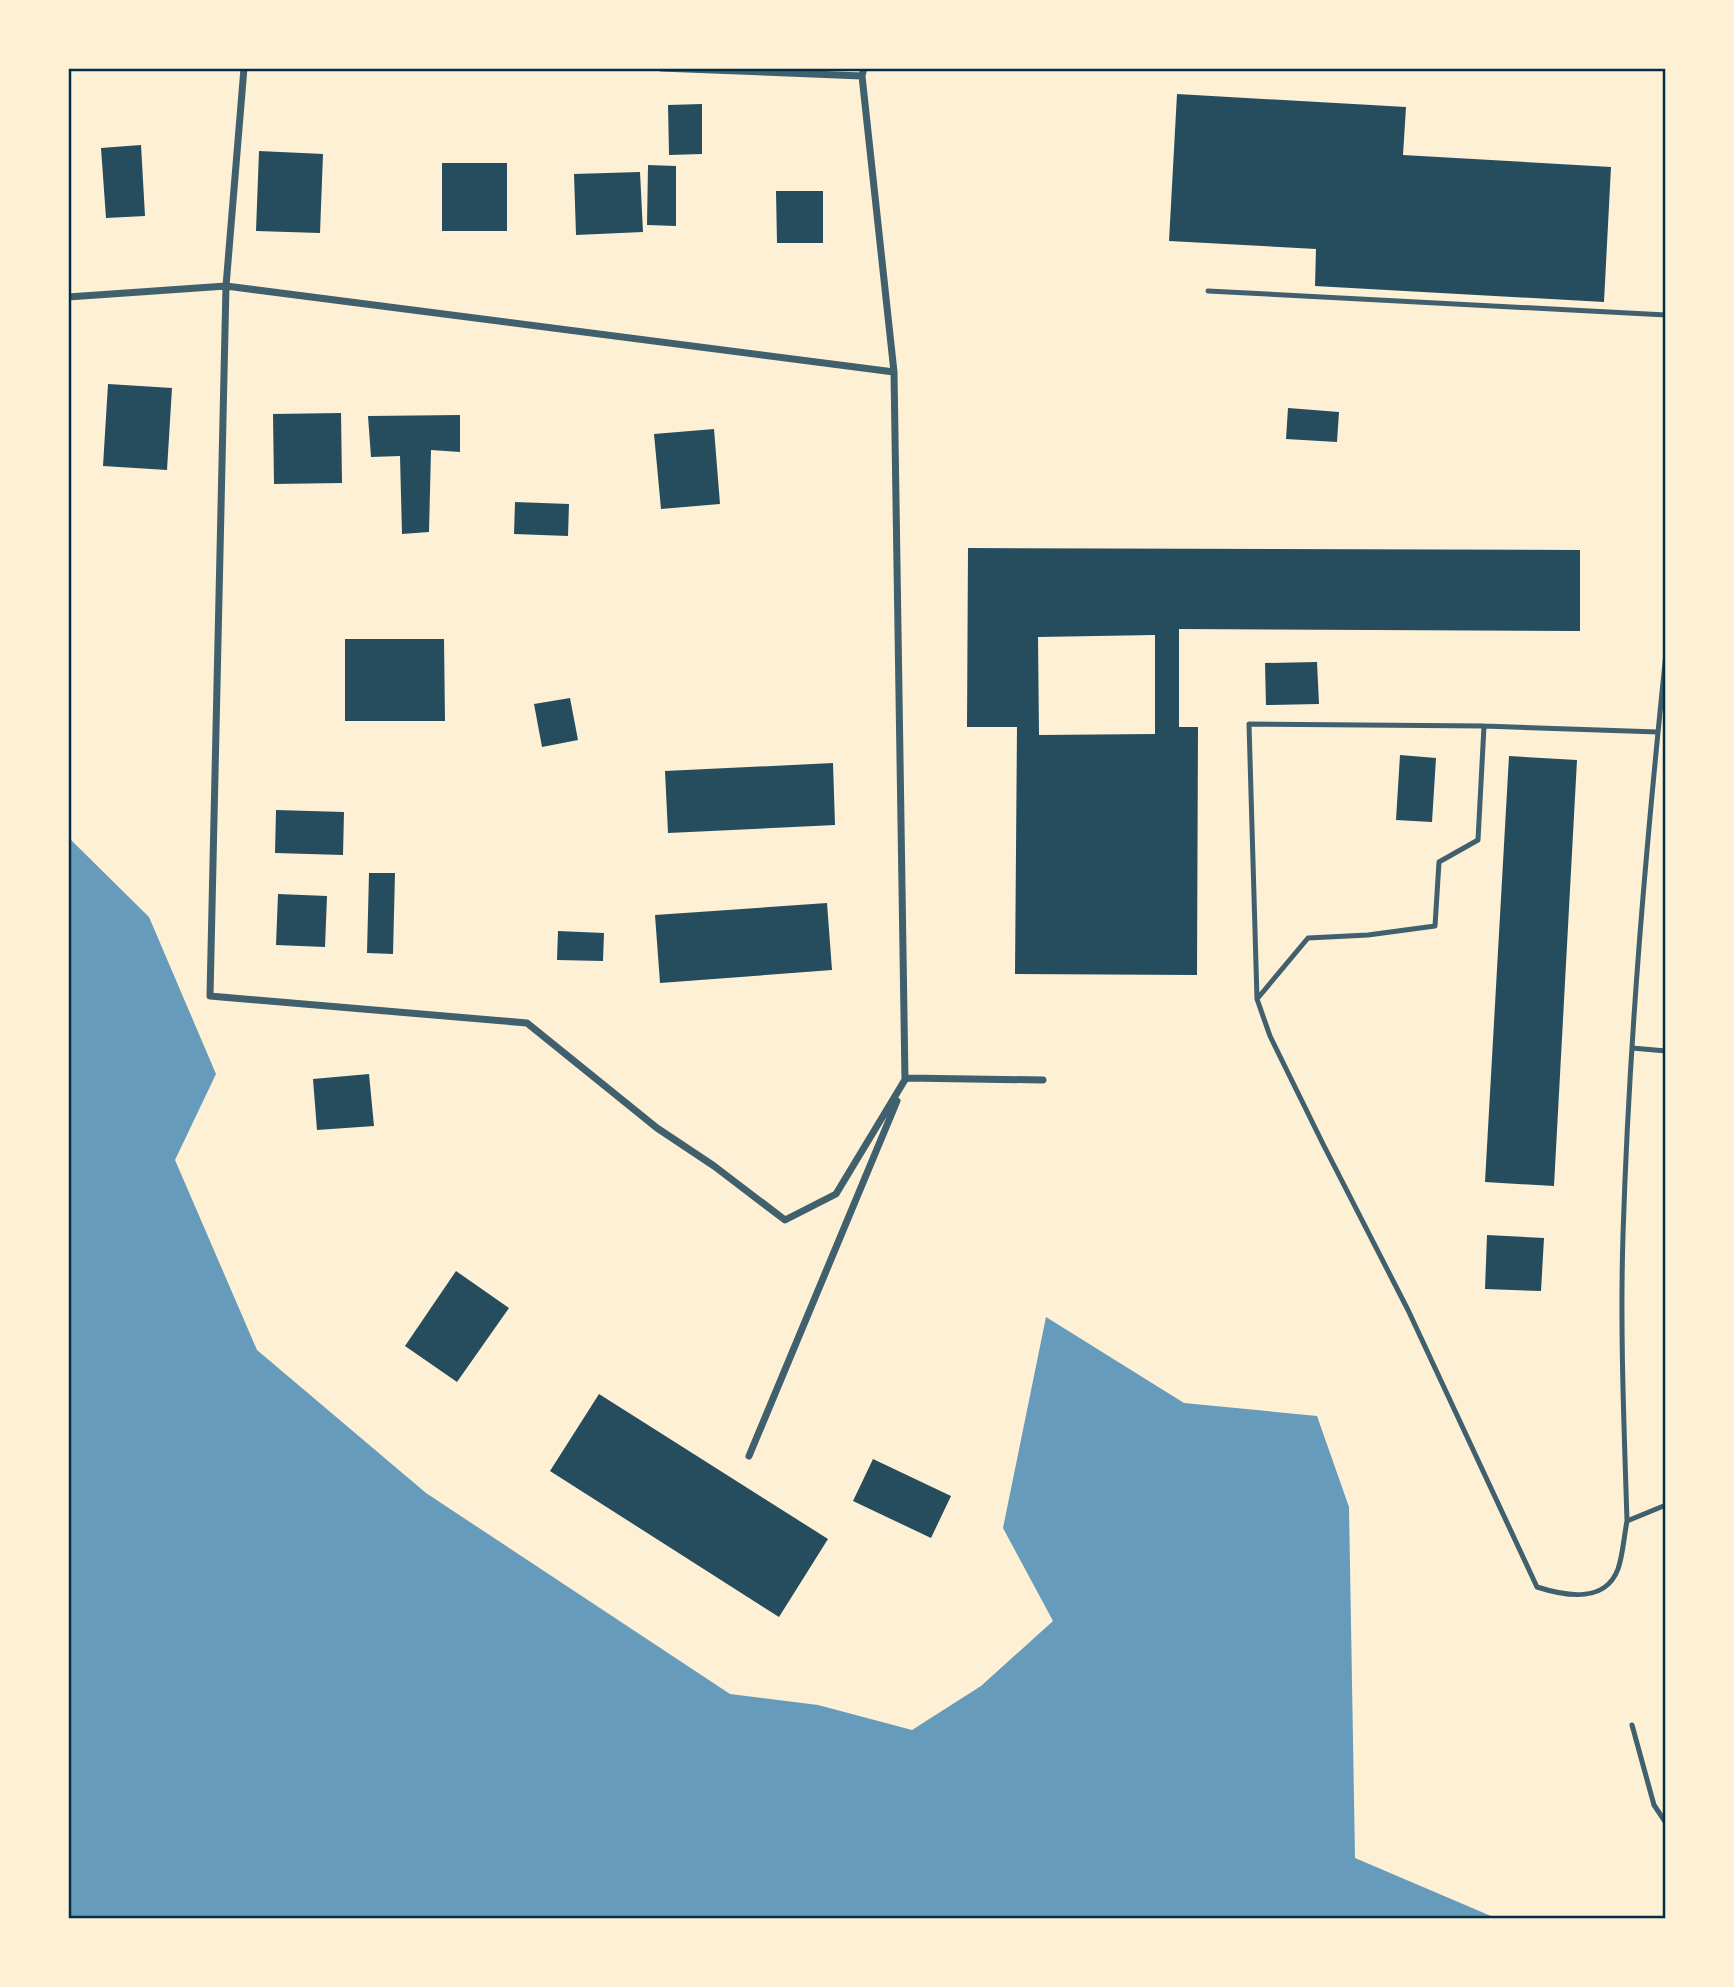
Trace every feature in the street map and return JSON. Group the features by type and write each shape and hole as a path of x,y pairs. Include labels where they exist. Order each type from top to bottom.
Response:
{"street":[{"path":"244,68 226,286 211,996 527,1023 657,1128 714,1166 785,1220 836,1194 906,1078"},
{"path":"661,68 863,72 894,372 906,1078 749,1456"},
{"path":"68,297 226,286 894,372"},
{"path":"906,1078 1044,1080"}],"lane":[{"path":"1208,291 1666,315"},
{"path":"1658,732 1484,726 1249,724 1257,999 1270,1036 1408,1310 1537,1587 1566,1595 1593,1594 1609,1584 1618,1570 1627,1521 1622,1354 1623,1236 1632,1048 1666,653"},
{"path":"1257,999 1308,938 1435,926 1439,862 1478,840 1484,726"},
{"path":"1632,1048 1666,1051"},
{"path":"1627,1521 1666,1505"},
{"path":"1632,1725 1654,1805 1666,1823"}],"water":[{"path":"68,837 149,917 216,1074 175,1160 257,1350 426,1493 730,1694 818,1705 912,1730 981,1686 1053,1621 1003,1528 1046,1317 1184,1403 1317,1416 1349,1507 1355,1858 1498,1919 68,1919"}],"building":[{"path":"1177,94 1406,107 1403,155 1611,167 1604,302 1315,286 1316,249 1169,241"},
{"path":"702,104 702,154 669,155 668,105"},
{"path":"141,145 145,216 106,218 101,148"},
{"path":"259,151 323,154 320,233 256,231"},
{"path":"442,163 507,163 507,231 442,231"},
{"path":"648,165 676,166 676,226 647,225"},
{"path":"640,172 643,232 576,235 574,174"},
{"path":"776,191 823,191 823,243 777,243"},
{"path":"108,384 172,388 167,470 103,466"},
{"path":"1288,408 1339,412 1337,442 1286,439"},
{"path":"341,413 342,483 274,484 273,414"},
{"path":"460,415 460,452 431,450 429,532 402,534 400,456 371,457 368,416"},
{"path":"714,429 720,504 661,509 654,434"},
{"path":"515,502 569,504 568,536 514,534"},
{"path":"968,548 1580,550 1580,631 1179,629 1179,727 1198,727 1197,975 1015,974 1017,727 967,727","holes":["1155,635 1155,734 1039,735 1038,637"]},
{"path":"345,639 444,639 445,721 345,721"},
{"path":"1317,662 1319,704 1266,705 1265,663"},
{"path":"570,698 578,740 542,747 534,704"},
{"path":"1400,755 1436,758 1432,822 1396,820"},
{"path":"1509,756 1577,760 1554,1186 1485,1182"},
{"path":"833,763 835,825 668,833 665,771"},
{"path":"276,810 344,812 343,855 275,853"},
{"path":"369,873 395,873 393,954 367,953"},
{"path":"278,894 327,896 325,947 276,945"},
{"path":"827,903 832,970 660,983 655,915"},
{"path":"558,931 604,933 603,961 557,960"},
{"path":"369,1074 374,1126 317,1130 313,1079"},
{"path":"1487,1235 1544,1238 1541,1291 1485,1289"},
{"path":"456,1271 509,1308 457,1382 405,1346"},
{"path":"599,1394 828,1539 779,1617 550,1471"},
{"path":"873,1459 951,1496 931,1538 853,1501"}]}
